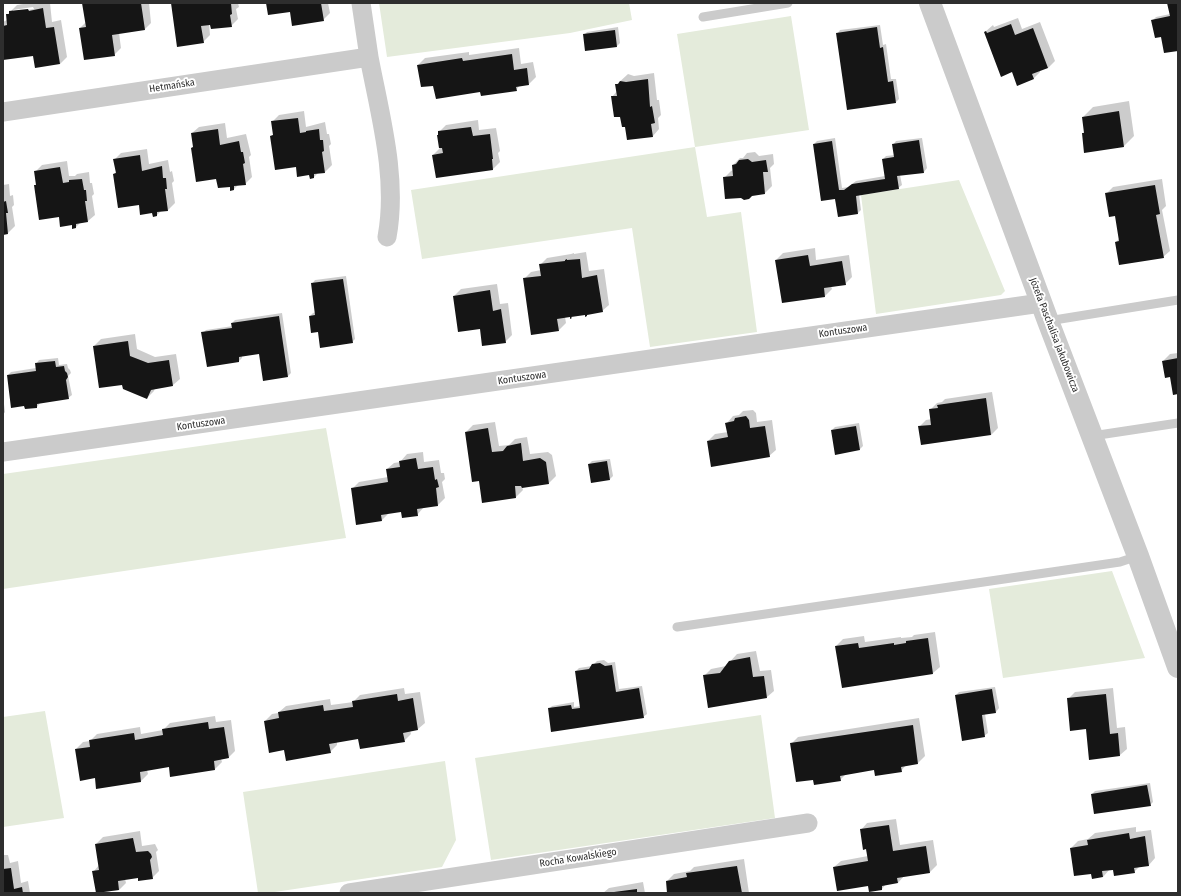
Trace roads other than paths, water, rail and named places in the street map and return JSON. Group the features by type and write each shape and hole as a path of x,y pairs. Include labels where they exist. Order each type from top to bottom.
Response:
{"street":[{"path":"361,3 369,56 385,139 391,188 391,218 387,237"},
{"name":"Józefa Paschalisa Jakubowicza","path":"930,3 1138,556 1178,668"},
{"name":"Hetmańska","path":"3,112 369,56"},
{"name":"Kontuszowa","path":"3,452 1045,312"},
{"name":"Rocha Kowalskiego","path":"349,893 808,823"}],"lane":[{"path":"703,17 788,3"},
{"path":"1045,312 1178,300"},
{"path":"1092,436 1178,423"},
{"path":"677,627 1120,562 1138,556"}]}
